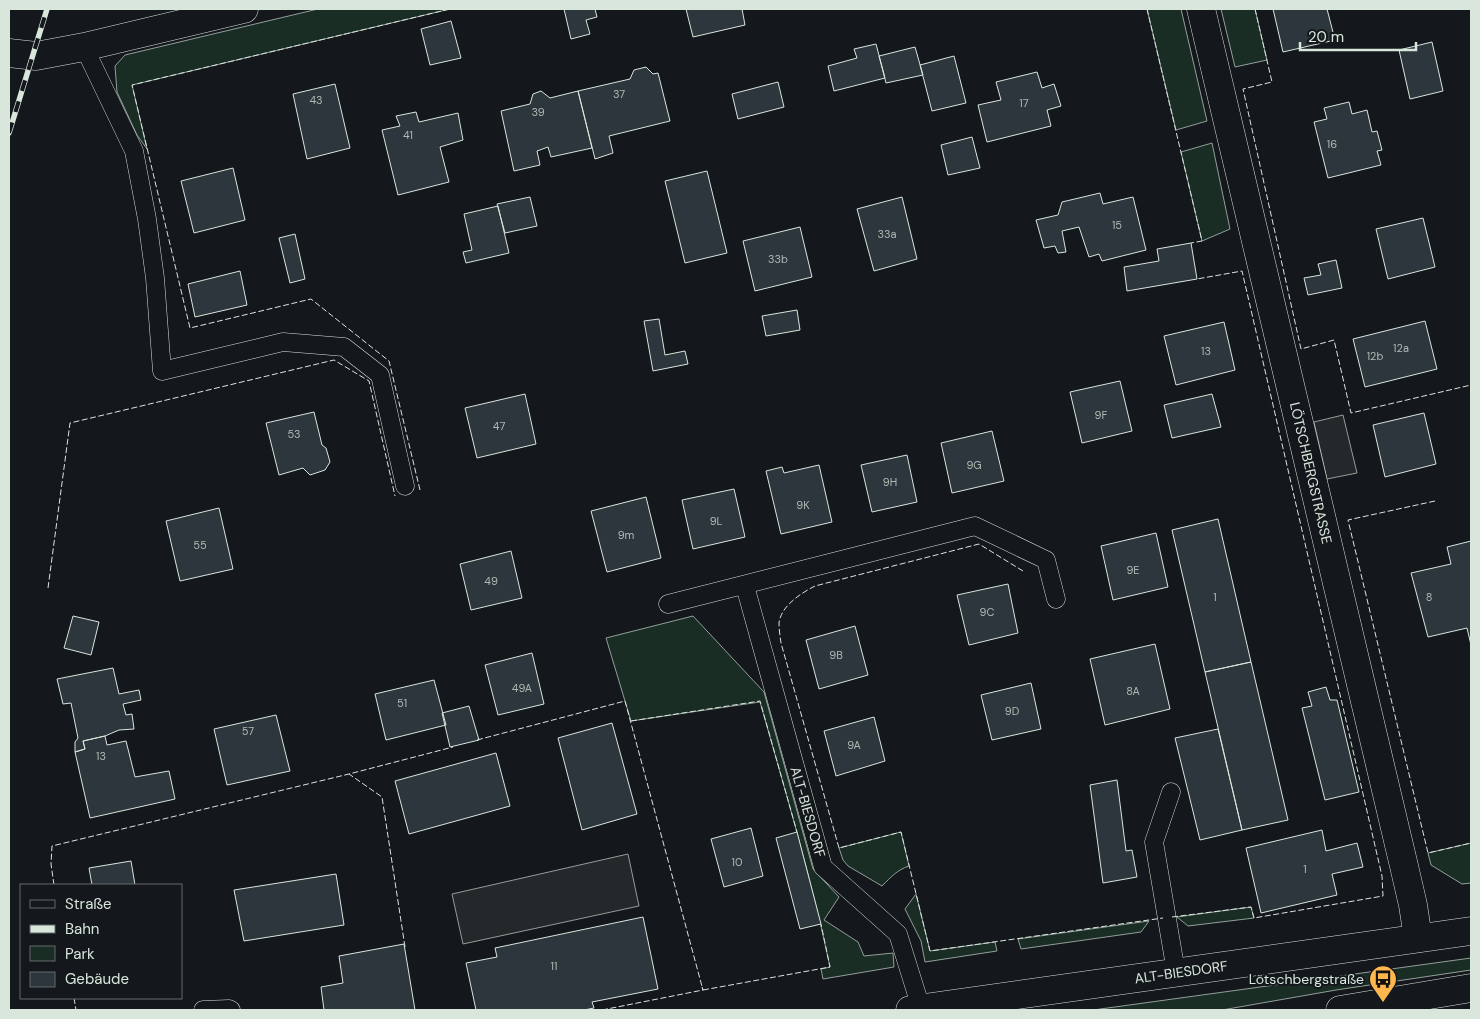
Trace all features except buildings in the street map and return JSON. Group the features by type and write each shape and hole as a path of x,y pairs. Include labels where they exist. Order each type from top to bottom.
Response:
{"street":[{"path":"9,53 36,56 84,47 244,9"},
{"name":"LÖTSCHBERGSTRASSE","path":"1201,9 1413,906 1418,938"},
{"name":"ALT-BIESDORF","path":"915,1009 1471,931"},
{"path":"1340,1010 1442,1002 1471,988"}],"lane":[{"path":"84,47 134,151 147,219 155,278 162,371 283,342 344,347 380,375 405,486"},
{"path":"668,604 745,586 975,526 1046,560 1056,599"},
{"name":"ALT-BIESDORF","path":"745,586 823,867 898,934 915,1009"},
{"path":"1172,792 1154,842 1176,972"},
{"path":"203,1010 231,1010"}],"green space":[{"path":"318,9 450,9 132,85 147,149 137,135 117,92 115,66 125,55"},
{"path":"1147,9 1181,9 1207,121 1176,130"},
{"path":"1221,9 1255,9 1267,60 1235,67"},
{"path":"1212,143 1230,229 1202,241 1181,152"},
{"path":"693,616 764,692 813,869 839,897 824,920 858,942 864,956 893,953 894,967 823,979 821,969 830,967 823,933 760,702 631,721 606,638"},
{"path":"901,832 909,866 891,877 882,886 848,866 843,860 839,848"},
{"path":"1471,843 1471,883 1462,884 1431,865 1428,853"},
{"path":"916,894 930,951 995,942 997,951 925,962 921,941 905,909"},
{"path":"1251,907 1254,918 1188,926 1177,917"},
{"path":"1149,921 1141,932 1021,949 1018,939"},
{"path":"1471,958 1471,970 1336,990 1222,1010 1093,1010"}],"shaded area":[{"path":"1343,415 1357,473 1327,479 1314,422"},
{"path":"628,854 639,906 463,944 452,894"}],"railway":[{"path":"9,133 47,9"}],"fence":[{"path":"420,490 389,361 311,299 190,328 132,85 450,9"},
{"path":"1147,9 1202,241 1191,243"},
{"path":"1255,9 1272,82 1243,89 1301,349 1334,340 1351,413 1471,385"},
{"path":"1172,917 1251,907 1254,918 1383,896 1382,876 1242,271 1197,279"},
{"path":"48,588 70,423 334,360 369,381 395,496"},
{"path":"1435,501 1348,520 1428,853 1471,843"},
{"path":"1023,571 979,544 815,586 798,596 784,611 779,623 781,643 839,848 901,832 930,951 1163,918"},
{"path":"477,740 625,701 703,990"},
{"path":"631,721 760,701 797,832"},
{"path":"405,947 382,797 349,774 453,747"},
{"path":"54,884 51,864 52,846 349,774"},
{"path":"703,990 830,967 821,924"},
{"path":"602,1010 703,990 702,987"},
{"path":"74,999 76,1010"}],"place":[{"name":"Lötschbergstraße","path":"1383,1003"}]}
